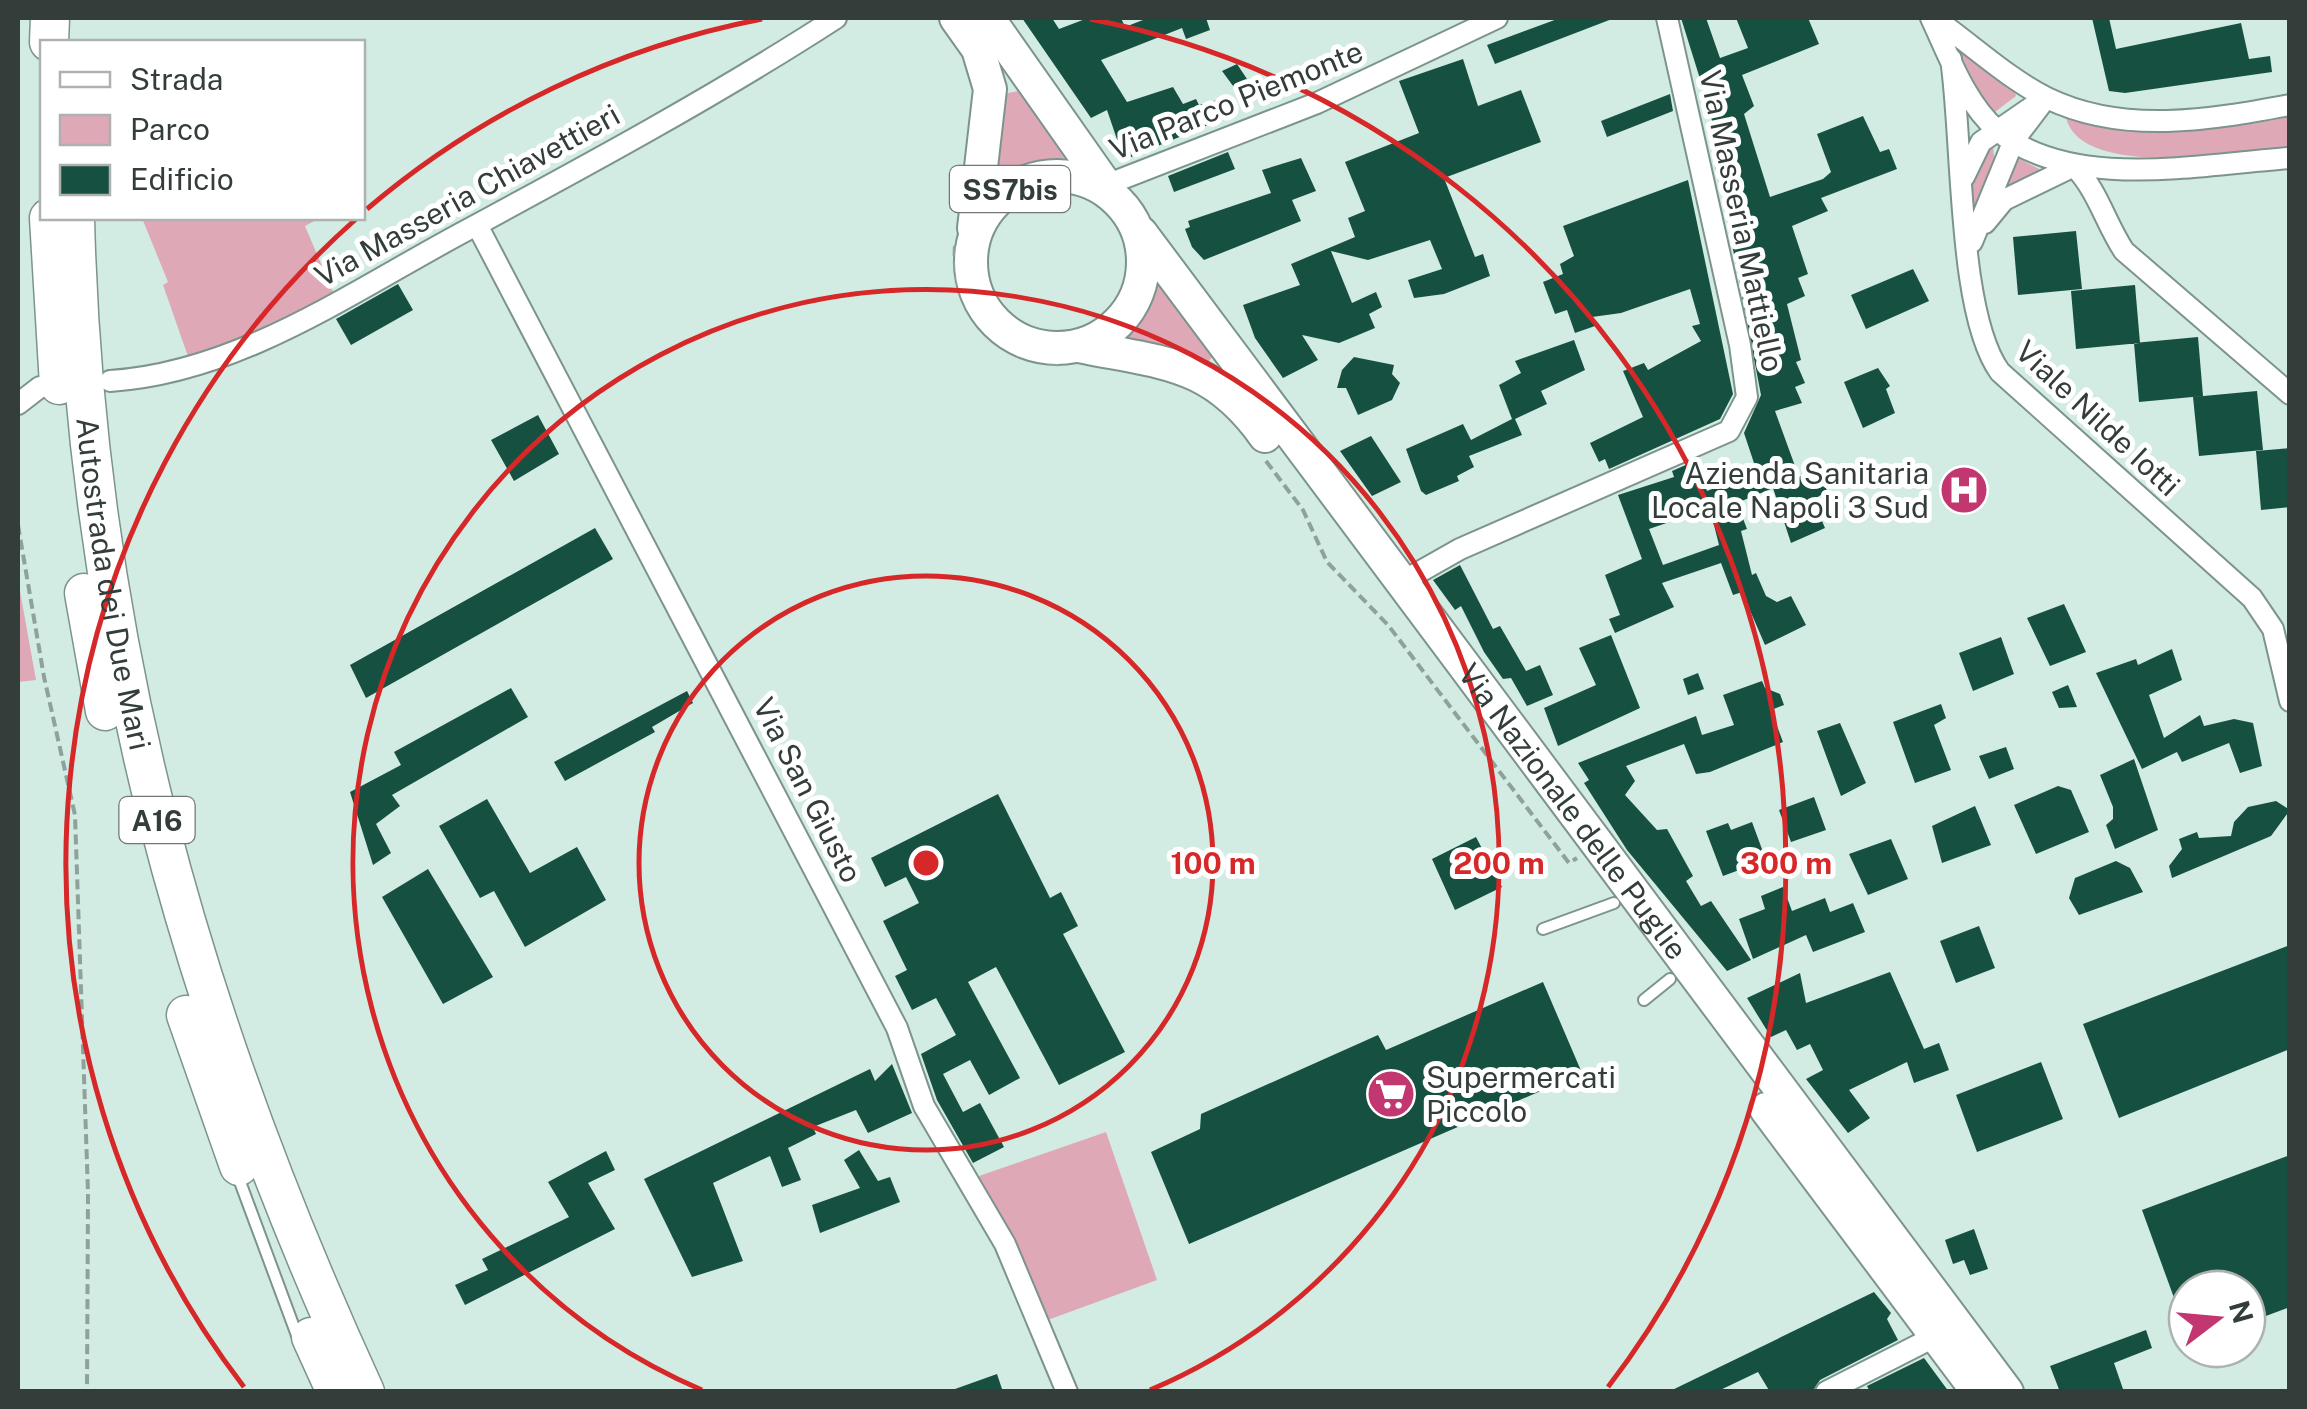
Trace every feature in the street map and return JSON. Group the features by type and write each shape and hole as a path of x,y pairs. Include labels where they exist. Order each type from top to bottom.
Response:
{"highway":[{"name":"Autostrada dei Due Mari","path":"48,220 64,449 94,658 142,868 218,1113 325,1384"},
{"name":"Autostrada dei Due Mari","path":"75,220 90,448 141,757 168,862 249,1122 364,1392"}],"main road":[{"name":"Via Nazionale delle Puglie","path":"956,18 978,49 990,89 963,247 984,309 1002,330 1025,343 1074,356 1178,366 1215,382 1245,409 1978,1392"},
{"name":"Via Nazionale delle Puglie","path":"988,18 1108,187 1128,209 1141,234 2008,1392"},
{"name":"SS7bis","path":"963,247 989,208 1008,190 1032,179 1058,176 1108,187"},
{"path":"1074,356 1126,316 1139,291 1144,263 1141,234"}],"street":[{"name":"Via Masseria Chiavettieri","path":"110,380 172,375 242,348 477,225 662,122 836,18"},
{"name":"Via Parco Piemonte","path":"1108,187 1317,103 1497,18"},
{"name":"Via Masseria Mattiello","path":"1400,582 1460,549 1729,432 1747,396 1740,345 1667,18"},
{"path":"1933,18 1951,59 1995,128 2074,166 2112,170 2290,158"},
{"path":"1933,18 2046,98 2090,113 2144,123 2227,117 2290,105"},
{"name":"Viale Nilde Iotti","path":"1951,59 1968,254 1986,354 2000,372 2252,598 2273,629 2286,668 2290,701"},
{"path":"1963,180 1970,159 1995,128 2046,98"},
{"path":"1968,254 2014,140 2046,98"},
{"path":"1968,254 2004,200 2074,166"},
{"path":"2074,166 2094,186 2108,226 2124,251 2290,394"},
{"name":"Via San Giusto","path":"477,225 897,1028 924,1106 1006,1244 1067,1392"},
{"path":"18,404 40,387"},
{"path":"1826,1392 1936,1336"}],"lane":[{"path":"168,862 224,1020 316,1245"},
{"path":"1543,929 1614,904"},
{"path":"1644,1000 1670,979"}],"path":[{"path":"963,247 957,282 964,303 984,332 1014,353 1074,356"},
{"path":"1262,456 1303,510 1314,538 1340,578 1388,624 1569,863 1580,857"},
{"path":"18,525 47,692 75,815 88,1193 87,1392"}],"green space":[{"path":"1959,51 2015,92 2016,96 1991,115"},
{"path":"1027,89 1073,154 1017,176 994,192 999,95"},
{"path":"2289,117 2289,147 2166,158 2101,150 2078,137 2066,118 2122,129 2177,131"},
{"path":"1993,147 1995,164 1973,212 1972,182 1986,148"},
{"path":"2012,155 2041,170 1993,198"},
{"path":"143,220 316,220 305,226 333,292 288,319 190,362 163,285 168,282"},
{"path":"1152,265 1218,347 1206,366 1116,337 1141,306"},
{"path":"18,580 36,680 18,682"},
{"path":"1106,1132 1157,1280 1045,1321 979,1176"}],"building":[{"path":"1022,18 1052,18 1059,29 1088,18 1121,18 1125,27 1148,18 1206,18 1210,30 1186,39 1182,28 1101,60 1127,102 1173,87 1183,104 1196,99 1199,105 1225,98 1237,113 1124,160 1107,110 1091,118"},
{"path":"1560,18 1612,19 1495,64 1487,45"},
{"path":"1681,18 1706,18 1720,58 1748,48 1736,18 1808,18 1819,44 1742,75 1754,106 1744,114 1770,197 1823,179 1831,172 1817,134 1863,116 1880,152 1889,149 1897,169 1821,198 1828,211 1792,226 1808,274 1798,278 1805,296 1787,304 1801,360 1796,362 1805,383 1795,387 1802,403 1775,411 1799,477 1818,469 1827,491 1813,500 1825,528 1791,543 1773,488 1737,503 1747,529 1741,531 1752,575 1756,573 1766,596 1777,602 1791,596 1806,625 1765,645 1742,592 1733,595 1721,563 1662,583 1674,607 1615,633 1609,619 1620,615 1605,575 1642,559 1618,495 1674,477 1672,471 1695,461 1707,491 1757,472 1744,433 1761,395 1732,244 1741,241 1716,173 1709,134 1716,131 1707,107 1707,80 1701,82","holes":["1699,512 1701,516 1711,513 1719,545 1663,565 1649,529"]},
{"path":"2092,18 2109,18 2116,49 2241,23 2249,59 2270,56 2272,72 2125,93 2109,91"},
{"path":"1463,59 1478,106 1521,90 1541,142 1444,178 1475,257 1483,254 1490,276 1444,294 1414,298 1408,280 1442,269 1430,240 1368,260 1331,251 1352,303 1376,292 1382,307 1369,314 1375,328 1339,343 1302,335 1318,360 1283,378 1255,338 1243,305 1300,285 1291,264 1355,237 1348,218 1365,211 1345,162 1419,133 1399,81"},
{"path":"1237,64 1251,85 1239,94 1222,71"},
{"path":"1670,94 1673,111 1607,137 1601,121"},
{"path":"1228,152 1235,169 1174,192 1168,176"},
{"path":"1301,158 1316,191 1292,200 1301,221 1204,260 1192,247 1185,229 1190,227 1188,221 1271,193 1262,170"},
{"path":"1688,180 1733,394 1720,419 1609,469 1605,459 1599,462 1590,443 1643,417 1623,371 1644,363 1648,370 1701,341 1692,326 1700,324 1690,289 1621,313 1592,317 1595,326 1575,333 1567,310 1555,314 1543,282 1563,274 1560,264 1574,256 1563,226"},
{"path":"2076,231 2082,289 2018,295 2013,237"},
{"path":"1913,269 1929,301 1866,329 1851,295"},
{"path":"398,284 413,310 351,345 336,319"},
{"path":"2135,285 2140,343 2076,349 2071,291"},
{"path":"2198,337 2203,396 2139,402 2134,343"},
{"path":"1574,340 1585,370 1541,391 1547,404 1515,419 1522,435 1469,456 1474,467 1457,476 1459,481 1426,495 1421,491 1406,449 1463,424 1471,440 1512,419 1499,385 1521,373 1515,361"},
{"path":"1354,357 1394,365 1392,374 1400,383 1392,400 1358,415 1346,388 1337,388 1342,370"},
{"path":"1878,368 1890,386 1886,389 1895,413 1863,428 1844,382"},
{"path":"2257,391 2263,450 2199,456 2193,397"},
{"path":"538,415 559,454 514,481 491,440"},
{"path":"1371,436 1401,482 1372,496 1340,451"},
{"path":"2290,448 2290,507 2261,510 2256,451"},
{"path":"595,528 613,559 366,698 350,665"},
{"path":"1460,565 1493,629 1500,626 1526,671 1540,665 1553,695 1527,706 1511,678 1503,679 1484,652 1461,606 1455,610 1433,580"},
{"path":"2064,604 2086,652 2050,666 2027,618"},
{"path":"1611,635 1640,708 1558,746 1544,708 1596,685 1579,648"},
{"path":"2001,637 2014,674 1973,691 1959,653"},
{"path":"2172,649 2182,680 2149,695 2164,738 2200,715 2204,726 2234,719 2253,723 2262,766 2240,773 2229,743 2182,762 2177,752 2142,769 2096,673 2136,659 2138,665"},
{"path":"1698,673 1704,689 1688,695 1683,679"},
{"path":"1762,681 1765,688 1780,694 1784,705 1771,710 1783,742 1710,772 1696,774 1684,744 1626,766 1635,781 1625,795 1657,830 1667,829 1693,876 1686,881 1701,906 1711,901 1751,960 1727,971 1627,850 1584,783 1589,780 1578,763 1696,716 1702,735 1734,725 1723,695"},
{"path":"2068,685 2077,707 2059,708 2052,692"},
{"path":"511,688 528,717 392,795 400,806 376,824 391,853 373,865 350,792 401,765 394,752"},
{"path":"687,691 693,703 652,727 655,732 565,781 554,762"},
{"path":"1941,704 1946,718 1934,725 1951,770 1915,783 1893,722"},
{"path":"1840,723 1866,783 1841,796 1817,731"},
{"path":"2006,747 2014,769 1989,779 1979,756"},
{"path":"2134,759 2158,830 2115,849 2106,825 2113,819 2113,807 2100,775"},
{"path":"2058,786 2071,790 2089,832 2036,854 2014,805"},
{"path":"998,794 1050,898 1061,892 1078,926 1063,934 1125,1052 1059,1085 996,967 968,982 1020,1078 989,1095 970,1060 943,1074 963,1112 980,1103 1004,1147 973,1163 937,1100 921,1054 956,1035 936,998 912,1010 895,976 907,970 883,921 919,903 906,877 885,887 871,858"},
{"path":"1814,797 1826,830 1791,842 1779,810"},
{"path":"487,799 530,873 577,847 606,900 525,947 494,891 480,898 439,826"},
{"path":"2276,801 2290,810 2271,836 2172,878 2169,866 2182,849 2179,839 2197,832 2199,838 2231,836 2234,822 2248,807"},
{"path":"1975,806 1991,845 1942,863 1932,826"},
{"path":"1752,822 1766,860 1723,876 1706,831 1728,823 1731,830"},
{"path":"1476,837 1502,887 1455,910 1432,859"},
{"path":"1891,839 1908,879 1868,895 1849,854"},
{"path":"2116,861 2130,868 2143,892 2079,915 2069,898 2075,878"},
{"path":"428,869 493,977 443,1004 382,897"},
{"path":"1783,887 1792,911 1825,898 1830,912 1853,903 1865,932 1813,952 1806,935 1753,959 1739,919 1765,909 1761,896"},
{"path":"1979,926 1995,968 1956,983 1940,941"},
{"path":"2290,945 2290,1049 2119,1118 2083,1024"},
{"path":"1890,972 1924,1049 1939,1043 1949,1070 1914,1083 1907,1062 1849,1090 1870,1118 1848,1133 1806,1079 1823,1070 1810,1044 1797,1050 1786,1030 1771,1037 1747,998 1800,973 1806,1003"},
{"name":"Supermercati Piccolo","path":"1543,982 1582,1073 1189,1244 1151,1152 1200,1129 1201,1114 1378,1035 1386,1050"},
{"path":"2041,1062 2063,1119 1977,1152 1956,1095"},
{"path":"892,1064 912,1113 868,1133 856,1110 813,1127 816,1134 788,1148 801,1180 782,1187 770,1156 713,1183 743,1261 692,1277 644,1179 870,1069 875,1081"},
{"path":"859,1150 878,1181 890,1177 900,1202 820,1233 812,1205 860,1188 844,1160"},
{"path":"606,1151 615,1170 588,1183 615,1229 465,1305 455,1285 488,1270 482,1259 569,1217 548,1182"},
{"path":"2290,1155 2290,1307 2267,1316 2267,1269 2167,1269 2167,1279 2142,1210"},
{"path":"1974,1229 1988,1269 1970,1275 1964,1260 1953,1264 1945,1240"},
{"path":"1874,1292 1891,1313 1887,1319 1898,1340 1820,1380 1812,1392 1770,1392 1758,1372 1716,1392 1668,1392"},
{"path":"2146,1330 2152,1348 2114,1363 2124,1392 2060,1392 2050,1366"},
{"path":"1924,1358 1949,1392 1870,1392 1867,1386"},
{"path":"997,1374 1003,1392 955,1392 955,1389"}],"place":[{"name":"Azienda Sanitaria Locale Napoli 3 Sud","path":"1964,490"},
{"name":"Supermercati Piccolo","path":"1391,1094"}]}
